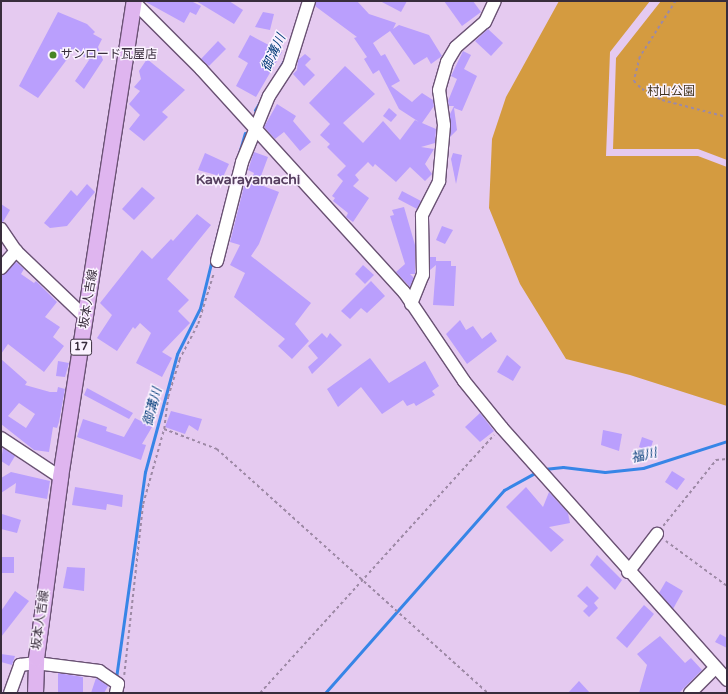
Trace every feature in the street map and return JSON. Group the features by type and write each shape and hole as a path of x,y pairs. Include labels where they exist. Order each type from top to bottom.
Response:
{"main road":[{"name":"坂本人吉線","path":"35,693 36,663 60,477 86,318 134,1"}],"street":[{"path":"134,1 256,130 411,304 464,381 502,428 628,572 727,680"},
{"path":"217,261 242,162 269,96 289,65 309,1"},
{"path":"411,304 423,275 422,215 439,181 444,125 438,90 446,62 456,47 485,22 495,1"},
{"path":"1,229 16,251 86,318"},
{"path":"1,268 16,251"},
{"path":"1,438 60,477"},
{"path":"628,572 657,534"},
{"path":"10,693 20,665 36,663 98,672 117,688"},
{"path":"690,693 715,668"}],"path":[{"path":"676,1 640,57 634,81 642,89 662,100 727,117"},
{"path":"117,688 126,673 143,504 164,430 168,396 179,360 198,324 217,261"},
{"path":"260,693 483,445 502,428"},
{"path":"164,430 217,449 361,581 488,693"},
{"path":"727,459 716,460 657,534 727,586"}],"green space":[{"path":"559,1 650,1 610,52 606,156 698,156 727,167 727,406 630,375 566,359 520,284 489,208 492,139 506,97"},
{"name":"村山公園","path":"661,1 727,1 727,160 698,149 613,149 616,58"}],"building":[{"path":"144,1 191,1 201,6 196,15 190,12 184,23"},
{"path":"196,1 229,1 243,10 234,24"},
{"path":"316,1 357,1 369,14 396,23 393,29 399,25 429,35 442,56 431,64 427,57 414,65 390,31 373,43 381,56 385,54 400,81 391,86 412,102 422,93 433,100 434,106 422,123 436,129 435,143 421,147 434,149 425,164 432,174 425,181 410,167 396,182 375,164 373,167 368,162 355,175 359,180 353,186 369,198 353,222 346,217 348,213 333,201 335,198 332,196 343,181 337,175 346,166 327,147 330,144 320,135 330,124 309,103 345,66 375,94 343,123 363,143 383,121 400,140 415,120 419,122 399,109 379,70 373,74 364,59 367,57 354,38 357,37 315,6"},
{"path":"380,1 407,1 401,12"},
{"path":"444,1 473,1 481,12 462,26"},
{"name":"サンロード瓦屋店","path":"58,12 87,24 95,32 93,34 102,39 98,47 103,60 84,89 75,81 89,60 74,50 38,98 19,86"},
{"path":"263,12 274,14 270,30 255,27"},
{"path":"488,29 503,43 491,56 475,41"},
{"path":"250,35 282,52 256,97 236,86 248,63 238,57"},
{"path":"218,41 226,49 209,66 201,59"},
{"path":"463,51 471,55 464,69 477,76 462,111 454,108 457,130 450,137 450,114 454,106 449,106 448,101 457,79 451,76"},
{"path":"305,54 311,59 305,65 315,75 304,86 293,74 297,70 298,60"},
{"path":"147,59 185,90 162,112 168,117 144,141 129,129 140,115 129,104 140,91 134,87 141,79 139,71"},
{"path":"277,104 296,116 293,121 311,142 300,151 284,132 275,139 264,127"},
{"path":"389,108 397,115 391,122 383,116"},
{"path":"254,152 268,157 258,184 279,192 259,244 251,256 311,303 295,324 309,341 292,359 278,346 285,339 234,297 245,273 230,265 240,245 230,242 244,186 249,188 254,173 248,170"},
{"path":"205,153 229,164 223,177 198,170"},
{"path":"453,153 462,155 456,184 451,159"},
{"path":"87,184 95,192 67,226 50,228 44,223 71,190 77,196"},
{"path":"142,187 155,198 134,220 122,209"},
{"path":"402,191 421,201 417,209 398,199"},
{"path":"1,204 10,210 3,222 1,222"},
{"path":"404,207 415,245 415,274 410,274 414,278 410,287 396,272 405,264 390,216 394,215 392,210"},
{"path":"197,214 211,225 167,279 189,300 178,311 190,323 162,352 172,358 162,377 136,363 151,333 140,323 135,329 133,327 117,351 97,338 112,315 100,303 142,250 152,259 171,239 173,241"},
{"path":"442,226 453,230 445,244 436,240"},
{"path":"430,257 436,257 436,261 451,261 451,266 456,266 454,306 433,305 436,265 430,270"},
{"path":"16,262 24,269 21,274 34,283 36,281 57,302 45,317 60,327 53,337 64,346 44,372 8,344 1,354 1,275"},
{"path":"363,265 374,275 365,284 355,274"},
{"path":"371,281 385,296 367,313 361,308 350,319 341,311"},
{"path":"460,320 466,330 473,326 482,339 491,332 497,341 467,364 446,334"},
{"path":"322,333 327,338 330,333 342,345 312,374 308,367 318,358 308,346"},
{"path":"507,355 521,367 513,381 497,372"},
{"path":"370,358 389,383 425,361 439,386 432,391 435,395 416,406 414,403 407,406 403,400 382,414 361,387 338,407 327,389"},
{"path":"1,359 27,382 25,385 50,392 57,392 58,387 65,389 59,422 57,428 53,427 49,452 34,450 1,424","holes":["19,403 35,414 26,428 8,416"]},
{"path":"58,361 69,363 65,377 56,376"},
{"path":"87,388 133,413 129,419 84,395"},
{"path":"171,411 202,419 198,431 189,425 185,434 165,427"},
{"path":"480,413 494,431 480,442 465,427"},
{"path":"135,418 152,427 142,444 146,445 141,460 77,437 83,419 107,427 106,431 124,437"},
{"path":"603,430 622,434 619,451 601,445"},
{"path":"642,437 653,441 650,451 639,447"},
{"path":"3,448 15,456 9,466 1,461"},
{"path":"672,471 685,479 677,490 665,482"},
{"path":"11,472 50,481 47,499 15,493 16,483 1,493 1,478"},
{"path":"75,487 123,495 122,507 107,504 106,510 72,505"},
{"path":"526,487 543,507 549,492 568,513 570,523 549,527 564,540 551,552 506,507"},
{"path":"2,514 21,520 17,533 1,529"},
{"path":"597,555 622,580 615,590 590,565"},
{"path":"1,557 14,557 14,573 1,573"},
{"path":"67,567 85,568 84,591 63,588"},
{"path":"666,581 683,591 673,609 659,593"},
{"path":"587,586 599,598 594,603 598,608 589,617 583,611 588,606 577,596"},
{"path":"15,591 29,601 1,637 1,611"},
{"path":"644,605 654,614 627,648 616,638"},
{"path":"720,634 727,638 727,648 715,642"},
{"path":"660,636 685,663 691,658 702,670 679,693 639,693 647,665 637,654"},
{"path":"1,654 15,656 12,665 1,662"},
{"path":"58,673 83,677 83,693 58,693"},
{"path":"96,678 108,686 104,693 91,693"},
{"path":"579,681 590,693 568,693"}],"waterway":[{"name":"御溝川","path":"271,83 287,55"},
{"name":"御溝川","path":"255,110 261,100"},
{"name":"御溝川","path":"238,157 245,133"},
{"name":"御溝川","path":"214,248 230,187"},
{"name":"御溝川","path":"116,678 145,472 177,354 200,308 212,259"},
{"name":"福川","path":"544,469 563,467 605,472 643,468 727,441"},
{"path":"325,693 504,490 537,472"}],"place":[{"name":"サンロード瓦屋店","path":"53,55"}],"district":[{"name":"Kawarayamachi","path":"248,180"}]}
